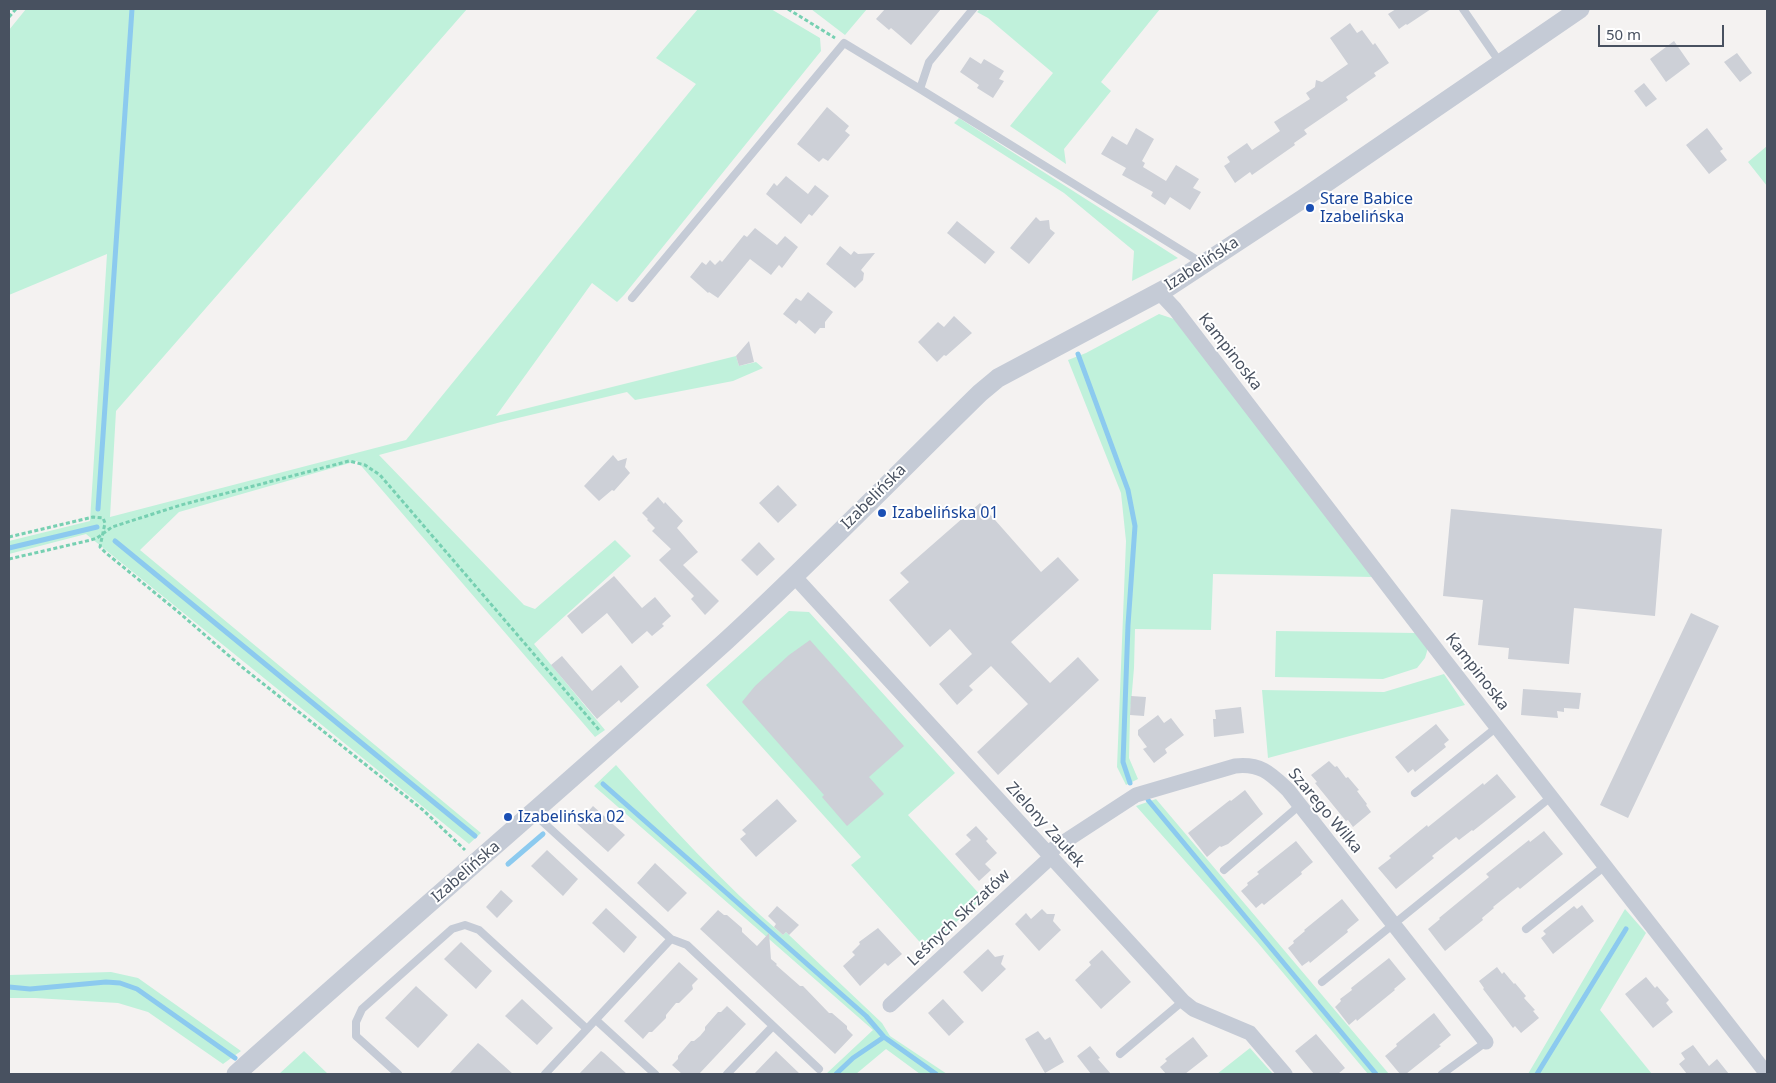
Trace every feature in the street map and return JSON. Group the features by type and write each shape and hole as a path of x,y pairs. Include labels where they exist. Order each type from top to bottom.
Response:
{"street":[{"name":"Izabelińska","path":"236,1074 476,864 726,640 794,576 980,393 998,378 1159,292 1313,192 1580,9"},
{"name":"Kampinoska","path":"1159,292 1175,309 1497,728 1767,1074"},
{"name":"Zielony Zaułek","path":"794,576 1183,1001 1193,1009 1250,1033 1285,1074"},
{"name":"Szarego Wilka","path":"1049,855 1136,795 1235,766 1245,765 1259,768 1270,773 1288,790 1486,1042"},
{"name":"Leśnych Skrzatów","path":"890,1005 1049,855"}],"lane":[{"path":"920,89 929,62 972,9"},
{"path":"1463,9 1500,64"},
{"path":"632,298 844,43 1203,263"},
{"path":"1415,793 1497,728"},
{"path":"1322,982 1551,797"},
{"path":"1224,870 1300,806"},
{"path":"533,813 671,939 687,945 772,1027 819,1069"},
{"path":"1526,929 1605,866"},
{"path":"398,1074 356,1036 356,1022 362,1009 452,929 466,925 479,930 587,1029"},
{"path":"546,1074 671,939"},
{"path":"1120,1054 1183,1001"},
{"path":"596,1020 655,1074"},
{"path":"728,1074 772,1027"},
{"path":"1442,1074 1486,1042"}],"path":[{"path":"9,17 16,9"},
{"path":"788,9 844,43"},
{"path":"9,559 90,540 112,527 181,505 288,476 349,461 365,465 380,475 610,743"},
{"path":"9,537 93,517 103,518 105,523 104,533 100,547 106,553 242,667 423,810 476,864"}],"green space":[{"path":"26,9 467,9 116,411 110,517 406,440 696,84 656,58 698,9 771,9 820,38 821,51 624,295 617,302 592,283 496,416 736,356 739,366 756,362 763,368 733,381 635,400 627,392 501,422 379,455 524,605 535,609 615,540 631,556 534,644 605,730 595,737 357,461 179,512 140,550 481,833 469,844 86,534 9,554 9,541 90,521 107,254 9,295 9,30"},
{"path":"811,9 867,9 845,35"},
{"path":"980,9 1160,9 1101,82 1111,91 1064,149 1066,164 1010,126 1053,73 988,18 977,12"},
{"path":"959,118 1178,258 1132,281 1134,251 1064,193 954,123"},
{"path":"1767,146 1767,186 1748,162"},
{"path":"1159,314 1174,319 1373,577 1213,574 1211,630 1135,629 1129,758 1138,779 1126,785 1117,767 1126,541 1121,493 1068,360 1086,353"},
{"path":"789,611 809,612 955,773 908,815 983,898 926,949 851,865 861,857 706,685"},
{"path":"1276,631 1416,633 1428,648 1425,658 1417,668 1383,679 1275,677"},
{"path":"1444,674 1465,705 1268,758 1262,690 1384,692"},
{"path":"616,765 676,831 739,895 783,935 786,932 882,1023 890,1036 947,1074 920,1074 886,1049 856,1074 826,1074 873,1030 594,786"},
{"path":"1156,799 1389,1074 1368,1074 1258,943 1136,806"},
{"path":"1625,909 1646,933 1600,1010 1652,1074 1528,1074"},
{"path":"111,972 138,978 241,1051 223,1064 148,1012 118,1003 9,998 9,975"},
{"path":"1250,1048 1273,1074 1217,1074"},
{"path":"304,1051 328,1074 279,1074"}],"building":[{"path":"885,9 941,9 911,45 891,28 889,30 876,19"},
{"path":"1396,9 1431,9 1399,29 1388,14"},
{"path":"1350,23 1357,33 1362,30 1373,45 1375,43 1389,63 1374,73 1376,76 1346,97 1348,100 1304,130 1307,134 1294,143 1295,145 1252,175 1250,172 1235,183 1224,166 1230,162 1227,157 1247,143 1252,150 1280,131 1274,122 1310,99 1306,93 1315,87 1316,80 1322,82 1348,64 1330,38"},
{"path":"1674,41 1690,64 1666,82 1650,59"},
{"path":"1737,53 1752,73 1740,82 1724,62"},
{"path":"970,57 981,64 984,59 1004,71 999,79 1004,81 993,98 977,88 979,85 960,72"},
{"path":"1644,83 1657,99 1646,107 1634,91"},
{"path":"827,107 849,126 845,131 850,135 828,161 823,158 819,162 797,144"},
{"path":"1136,128 1154,139 1142,161 1145,163 1143,167 1166,181 1176,165 1199,179 1193,188 1201,192 1190,210 1170,197 1165,205 1151,196 1153,192 1122,175 1126,168 1101,154 1112,136 1127,145"},
{"path":"1707,128 1723,149 1720,151 1727,160 1709,174 1686,145"},
{"path":"786,176 808,194 815,185 829,196 812,216 809,214 801,224 766,194 774,183 777,186"},
{"path":"1036,217 1040,221 1049,220 1050,229 1055,233 1029,264 1010,248"},
{"path":"957,221 995,252 985,264 947,233"},
{"path":"755,228 777,245 785,236 798,247 782,268 779,265 771,275 750,259 718,298 708,293 690,277 702,262 706,265 710,260 715,265 720,260 722,262 744,235 747,237"},
{"path":"840,246 851,255 854,251 858,254 875,253 861,270 864,273 863,280 855,288 826,264"},
{"path":"808,292 833,312 825,322 825,328 820,328 815,334 799,320 796,324 783,314 796,298 801,301"},
{"path":"954,316 972,333 937,362 918,342 938,322 944,327"},
{"path":"749,341 754,362 739,366 736,356"},
{"path":"613,455 618,461 627,458 625,467 630,473 614,491 612,490 599,501 584,486"},
{"path":"778,485 797,505 778,523 759,503"},
{"path":"658,497 683,521 677,528 698,552 683,565 719,601 705,615 691,599 694,596 659,560 671,549 652,531 655,528 642,513"},
{"path":"980,503 1041,572 1058,557 1079,580 1011,642 1050,683 1078,657 1099,680 998,775 977,752 1028,704 991,666 969,686 973,690 957,705 939,684 972,654 950,629 930,647 889,600 909,582 900,573"},
{"path":"1451,509 1662,529 1655,616 1574,608 1569,664 1508,659 1509,648 1478,645 1483,600 1443,596"},
{"path":"759,542 775,559 757,576 741,560"},
{"path":"614,576 642,608 655,597 671,616 662,624 664,626 652,636 647,631 632,644 607,613 582,634 567,616"},
{"path":"1691,613 1719,626 1628,818 1600,805"},
{"path":"810,640 904,746 869,777 884,794 847,826 822,797 824,795 742,702 755,686 789,655"},
{"path":"562,656 592,691 621,665 639,687 621,703 619,700 597,719 551,665"},
{"path":"1523,689 1581,693 1579,709 1564,708 1564,712 1557,711 1558,718 1521,715"},
{"path":"1131,696 1146,697 1144,716 1130,715"},
{"path":"1241,707 1244,733 1214,737 1213,719 1216,719 1215,710"},
{"path":"1158,715 1164,723 1171,718 1184,735 1165,749 1167,753 1154,763 1143,749 1147,747 1138,735 1138,730"},
{"path":"1436,724 1449,740 1444,744 1446,747 1415,772 1413,769 1408,773 1395,757"},
{"path":"1329,761 1335,767 1337,766 1359,790 1357,791 1371,812 1353,827 1315,783 1317,782 1311,775"},
{"path":"1497,774 1516,797 1473,831 1459,840 1456,837 1396,889 1378,868 1391,858 1389,856 1427,825 1428,827"},
{"path":"1245,790 1263,814 1228,844 1220,846 1207,857 1188,833"},
{"path":"777,799 797,821 756,857 740,839 746,834 742,830"},
{"path":"593,806 625,835 608,852 577,824"},
{"path":"976,826 997,853 985,864 991,870 979,881 955,854 971,840 966,835"},
{"path":"1544,831 1563,854 1520,889 1518,887 1493,907 1482,918 1483,920 1445,951 1428,929 1489,877 1486,874 1529,840 1530,842"},
{"path":"1296,841 1313,862 1301,872 1302,874 1264,905 1262,903 1256,908 1241,891 1248,885 1247,883 1259,874 1257,872"},
{"path":"547,850 578,879 563,896 531,866"},
{"path":"655,863 687,893 668,912 637,883"},
{"path":"501,890 513,901 497,918 486,907"},
{"path":"1342,899 1359,920 1347,930 1348,932 1310,963 1309,961 1302,966 1288,948 1304,930"},
{"path":"1582,905 1594,921 1553,954 1541,938 1546,934 1543,931 1574,906 1577,909"},
{"path":"777,906 799,925 789,935 786,932 783,935 774,927 776,924 768,916"},
{"path":"606,908 637,937 624,953 592,923"},
{"path":"1042,909 1047,914 1055,914 1053,921 1061,930 1039,951 1015,924 1026,913 1031,919"},
{"path":"718,910 742,928 742,932 757,946 769,933 771,959 776,965 800,986 803,986 829,1013 832,1013 847,1026 847,1029 853,1035 835,1054 700,929"},
{"path":"878,928 902,954 888,966 885,963 860,986 843,966 855,955 852,952 860,944 859,942"},
{"path":"461,942 492,971 476,989 444,959"},
{"path":"988,949 995,957 1004,955 1001,964 1006,969 982,992 963,972"},
{"path":"1102,950 1131,982 1101,1009 1075,980 1091,965 1089,962"},
{"path":"1389,958 1406,979 1357,1021 1356,1019 1349,1025 1335,1007 1341,1001 1340,999 1352,990 1351,988"},
{"path":"679,962 698,979 692,985 693,989 679,1003 676,1003 666,1015 666,1018 643,1039 624,1021"},
{"path":"1497,967 1526,996 1524,998 1535,1010 1533,1011 1539,1018 1521,1033 1515,1026 1513,1028 1479,981"},
{"path":"1646,977 1669,1000 1666,1003 1673,1012 1653,1028 1625,994"},
{"path":"416,986 448,1015 418,1048 385,1018"},
{"path":"522,999 553,1028 537,1045 505,1016"},
{"path":"943,999 964,1022 949,1036 928,1013"},
{"path":"727,1006 746,1024 699,1074 682,1074 672,1065 691,1041 700,1036 718,1012 721,1012"},
{"path":"1434,1013 1451,1035 1439,1045 1441,1046 1406,1074 1400,1074 1385,1056 1397,1046 1396,1044"},
{"path":"1038,1031 1045,1040 1050,1037 1064,1062 1045,1073 1025,1039"},
{"path":"1316,1034 1345,1068 1338,1074 1314,1074 1295,1051"},
{"path":"1193,1037 1208,1056 1185,1074 1166,1074 1160,1067 1167,1061 1165,1059"},
{"path":"478,1043 482,1046 513,1074 449,1074"},
{"path":"1693,1045 1709,1066 1717,1059 1729,1074 1687,1074 1679,1064 1685,1059 1681,1053"},
{"path":"1090,1046 1111,1074 1091,1074 1077,1056"},
{"path":"601,1051 604,1053 627,1074 579,1074"},
{"path":"776,1051 800,1074 754,1074"}],"waterway":[{"path":"98,509 132,9"},
{"path":"1078,354 1128,490 1135,526 1128,625 1123,762 1130,783"},
{"path":"9,548 97,527"},
{"path":"115,541 475,836"},
{"path":"603,784 866,1016 884,1037 936,1074"},
{"path":"1148,800 1376,1074"},
{"path":"508,864 543,834"},
{"path":"1537,1074 1626,929"},
{"path":"9,987 30,989 106,982 120,983 137,989 235,1058"},
{"path":"836,1074 853,1058 884,1037"}],"place":[{"name":"Stare Babice Izabelińska","path":"1310,208"},
{"name":"Izabelińska 01","path":"882,513"},
{"name":"Izabelińska 02","path":"508,817"}]}
